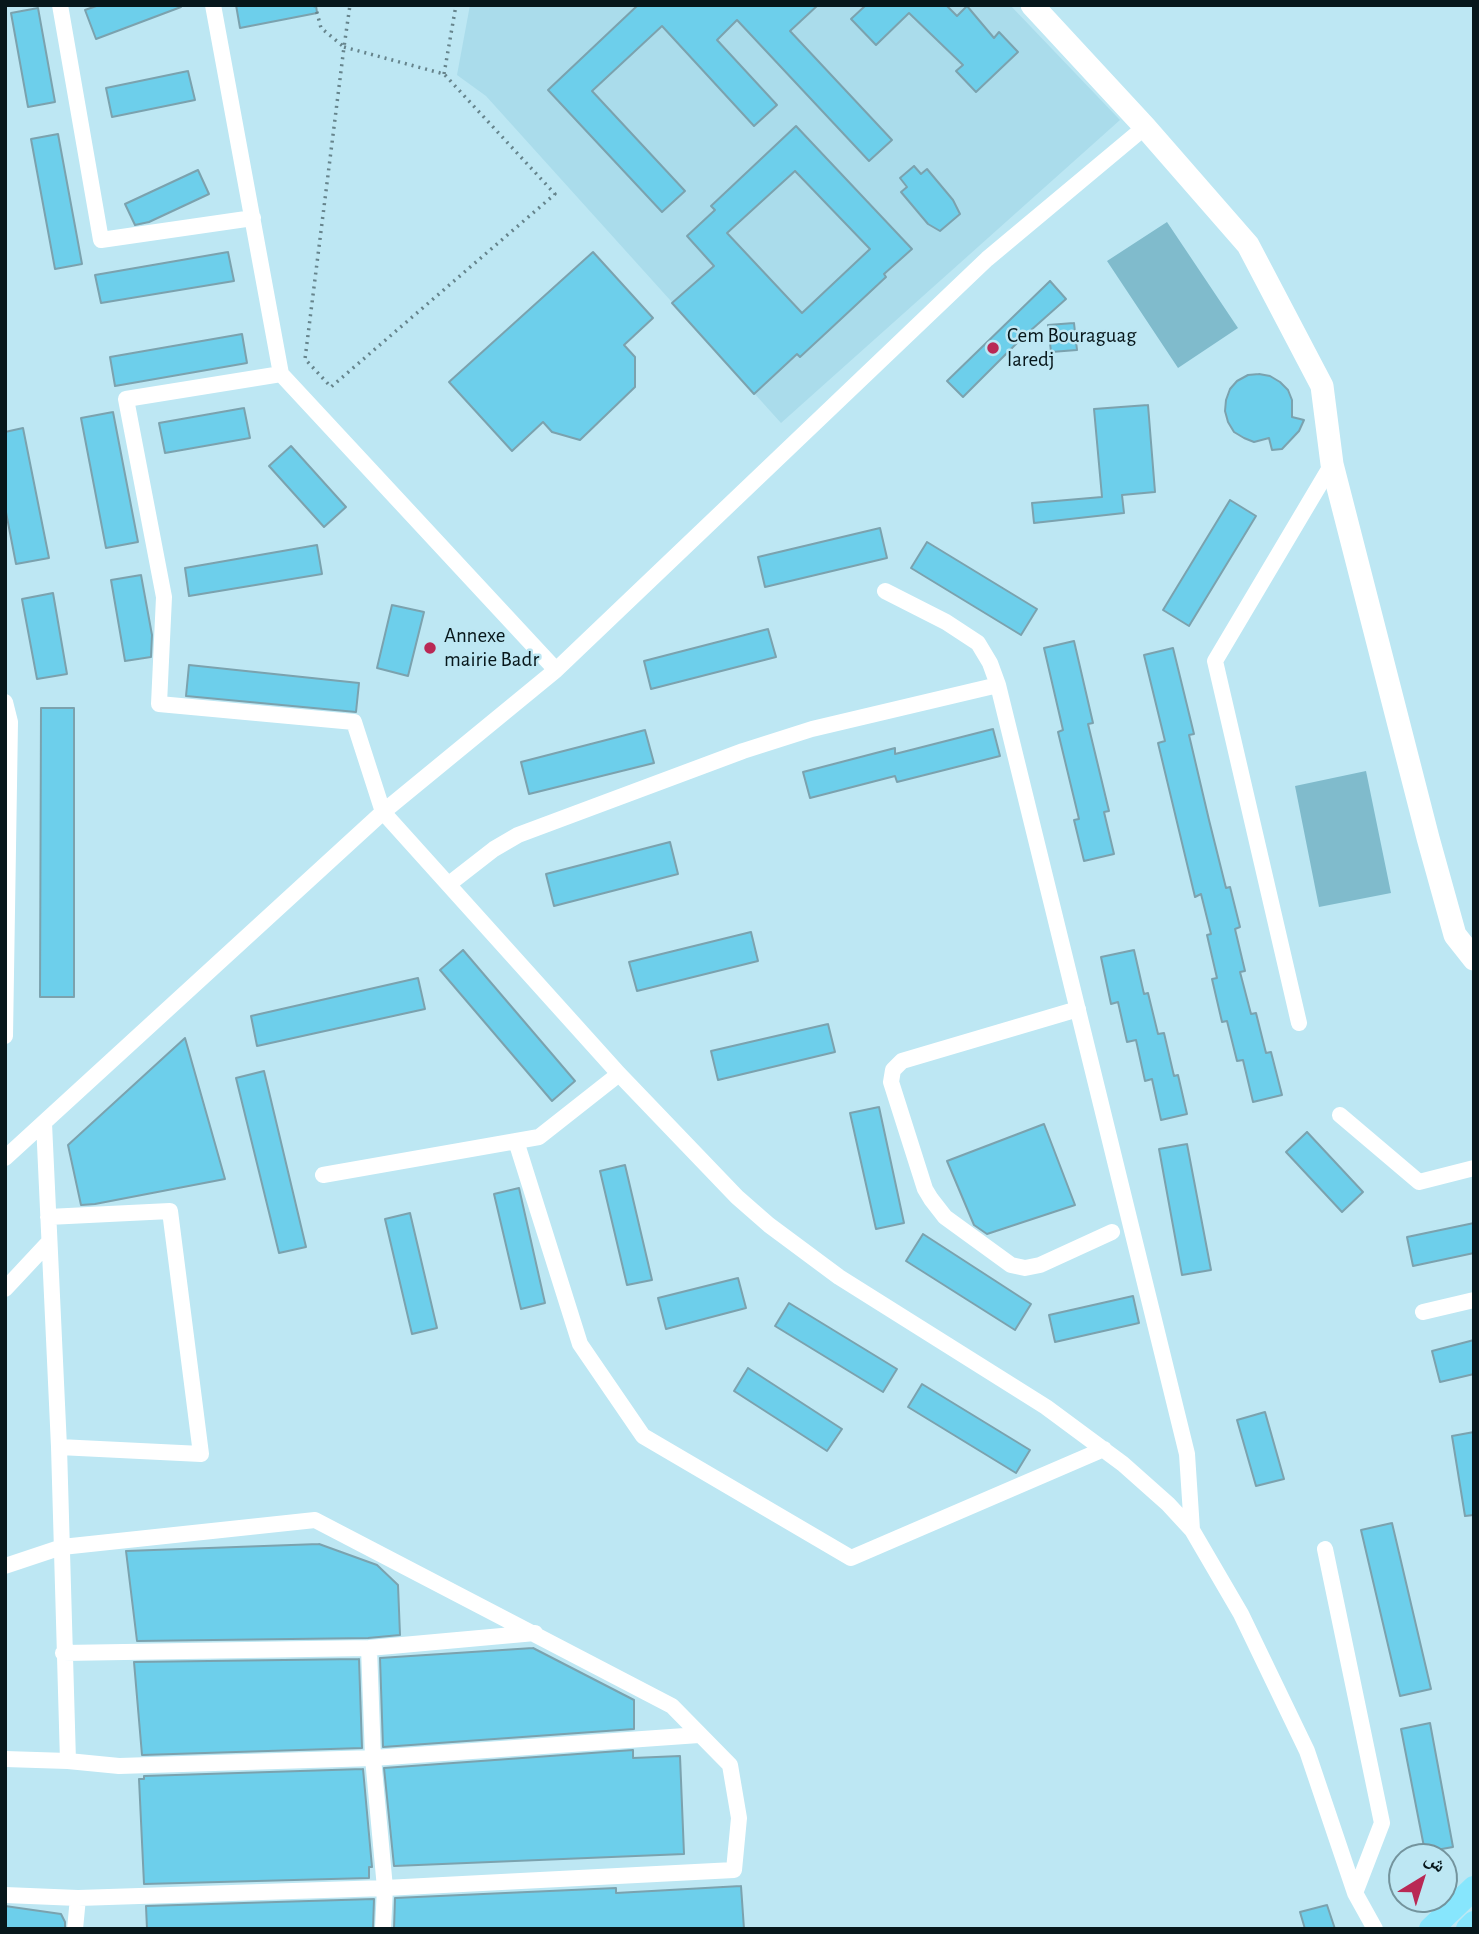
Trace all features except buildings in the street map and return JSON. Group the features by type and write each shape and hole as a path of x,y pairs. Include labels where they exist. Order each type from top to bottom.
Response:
{"main road":[{"path":"1032,5 1145,127 1248,246 1322,386 1332,464 1455,935 1474,959"},
{"path":"1430,1929 1474,1888"},
{"path":"1468,1929 1474,1923"}],"street":[{"path":"61,5 101,240 253,218"},
{"path":"213,5 281,374 556,670"},
{"path":"5,1158 383,812 556,670 987,260 1145,127"},
{"path":"281,374 126,399 163,597 159,704 354,722 383,812 619,1074 737,1196 804,1252 875,1301 1022,1390 1144,1481 1192,1530 1241,1615 1307,1751 1355,1892 1375,1929"},
{"path":"1299,1023 1215,661 1332,464"},
{"path":"885,592 946,622 978,643 990,663 998,685 1188,1454 1192,1530"},
{"path":"449,884 494,849 519,835 743,751 812,729 998,685"},
{"path":"5,702 10,722 5,1036"},
{"path":"1078,1009 902,1061 894,1070 891,1082 925,1189 931,1199 945,1217 1011,1265 1025,1268 1040,1265 1112,1232"},
{"path":"323,1175 539,1137 619,1074"},
{"path":"1340,1115 1419,1182 1474,1168"},
{"path":"44,1123 59,1447 68,1761"},
{"path":"516,1141 580,1344 643,1436 851,1558 1104,1449"},
{"path":"48,1217 170,1212 201,1454 59,1447"},
{"path":"5,1289 49,1242"},
{"path":"1423,1312 1474,1300"},
{"path":"5,1566 62,1547 315,1520 672,1706 730,1765 739,1818 734,1870 385,1888 78,1898 5,1895"},
{"path":"1325,1549 1382,1823 1355,1892"},
{"path":"63,1653 369,1648 536,1633"},
{"path":"369,1648 373,1758 385,1888 383,1929"},
{"path":"5,1759 119,1766 373,1758 699,1735"},
{"path":"75,1929 78,1898"}],"path":[{"path":"315,5 321,28 344,47 444,74 555,194 331,387 305,359 344,47 350,5"},
{"path":"444,74 456,5"}],"shaded area":[{"path":"470,5 1010,5 1120,120 781,423 486,96 457,75"},
{"path":"1167,222 1238,328 1178,368 1107,261"},
{"path":"1366,771 1391,893 1319,907 1295,786"}],"place":[{"name":"Cem Bouraguag laredj","path":"993,348"},
{"name":"Annexe mairie Badr","path":"430,648"}]}
